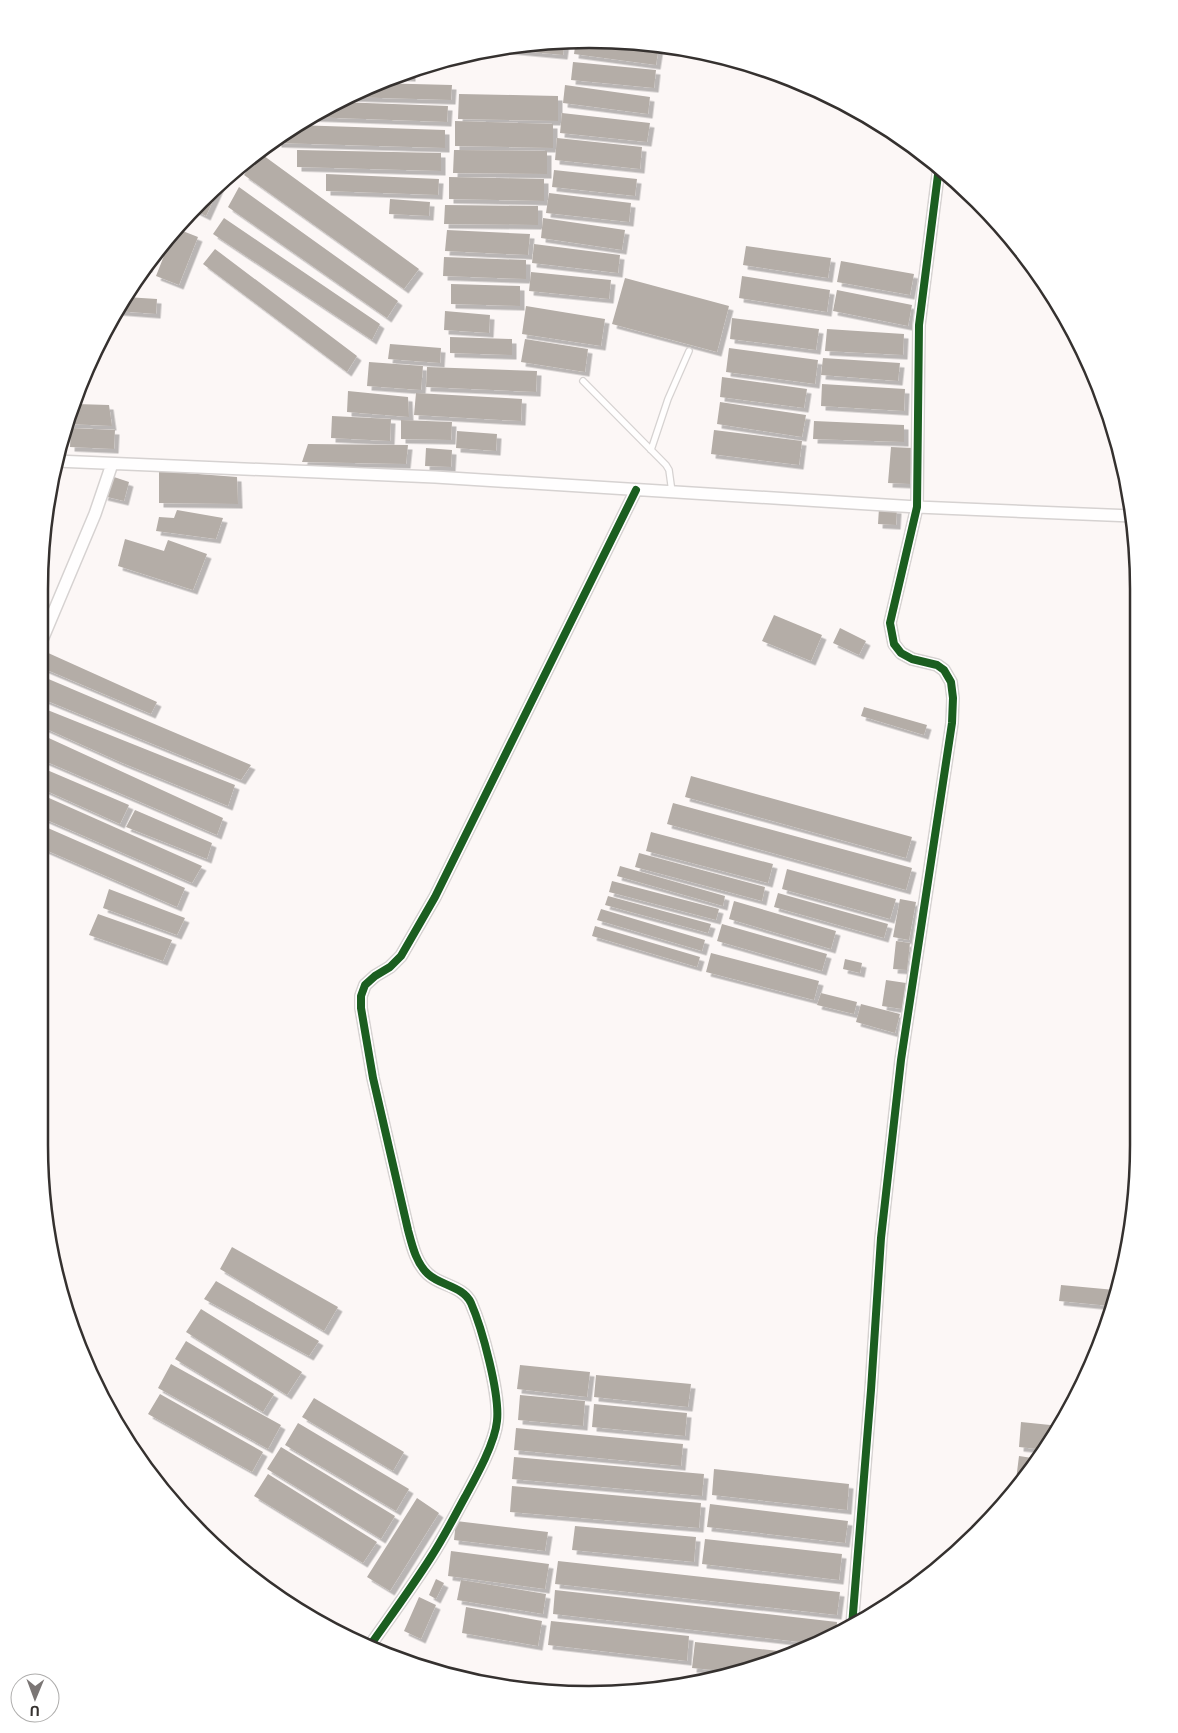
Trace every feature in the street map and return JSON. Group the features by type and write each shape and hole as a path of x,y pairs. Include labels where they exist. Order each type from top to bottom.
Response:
{"street":[{"path":"853,1617 881,1238 901,1060 952,722 953,698 950,682 944,670 937,665 912,659 901,654 894,644 890,623 917,507 919,326 938,175"},
{"path":"63,461 425,477 917,507 1126,516"},
{"path":"48,626 95,514 112,464"},
{"path":"374,1640 432,1555 481,1467 497,1424 498,1412 494,1387 477,1318 469,1300 458,1290 429,1275 421,1266 415,1253 373,1078 361,1008 361,996 365,985 401,956 435,897 636,490"}],"lane":[{"path":"651,450 668,399 688,351"},
{"path":"583,381 669,470 672,492"}],"building":[{"path":"575,48 589,48 658,52 656,65 574,54"},
{"path":"564,49 563,55 525,51"},
{"path":"573,62 656,70 654,88 571,80"},
{"path":"396,84 452,85 451,100 363,97"},
{"path":"565,85 650,97 648,114 563,103"},
{"path":"459,94 558,96 558,121 458,119"},
{"path":"351,102 448,106 447,122 323,117"},
{"path":"562,113 650,123 647,142 560,133"},
{"path":"455,121 553,124 553,148 455,146"},
{"path":"309,125 445,130 445,148 282,143"},
{"path":"557,138 642,147 640,169 555,160"},
{"path":"297,150 441,153 441,171 297,167"},
{"path":"454,150 547,151 547,174 453,173"},
{"path":"264,156 419,269 404,289 244,175 250,167"},
{"path":"554,170 637,179 635,196 552,187"},
{"path":"326,174 439,179 438,195 326,191"},
{"path":"449,177 544,179 544,201 449,199"},
{"path":"239,187 398,301 387,318 228,207"},
{"path":"549,193 631,203 629,222 546,213"},
{"path":"214,199 206,216 200,213"},
{"path":"390,199 430,202 429,216 389,214"},
{"path":"445,205 538,206 538,225 444,224"},
{"path":"224,218 380,324 372,340 213,234"},
{"path":"543,218 625,230 622,250 541,238"},
{"path":"447,230 530,234 528,255 445,251"},
{"path":"183,231 198,237 179,285 156,276 166,251"},
{"path":"534,244 620,255 618,273 532,263"},
{"path":"746,246 831,258 828,278 743,265"},
{"path":"215,249 357,356 347,372 203,264"},
{"path":"444,257 526,260 526,279 443,276"},
{"path":"841,261 914,274 910,295 837,282"},
{"path":"531,272 611,280 609,299 529,291"},
{"path":"742,276 830,290 827,312 739,298"},
{"path":"625,278 729,306 717,352 612,324"},
{"path":"451,284 520,286 520,306 451,304"},
{"path":"837,290 912,305 908,326 833,311"},
{"path":"133,297 157,299 156,314 124,312"},
{"path":"526,306 605,319 601,346 522,334"},
{"path":"445,311 490,315 489,333 444,330"},
{"path":"732,318 819,329 816,350 730,339"},
{"path":"827,329 904,334 903,355 825,351"},
{"path":"450,337 512,339 512,355 450,353"},
{"path":"525,339 588,349 585,372 521,362"},
{"path":"390,344 441,348 440,363 388,359"},
{"path":"729,348 818,360 815,384 726,372"},
{"path":"823,358 900,363 898,381 821,375"},
{"path":"369,362 423,366 421,390 367,386"},
{"path":"427,367 537,371 536,392 426,387"},
{"path":"722,377 807,389 804,408 720,397"},
{"path":"822,384 905,389 904,411 821,406"},
{"path":"348,391 408,397 409,417 347,412"},
{"path":"416,393 522,399 521,421 414,415"},
{"path":"720,402 806,415 802,437 717,424"},
{"path":"80,404 109,405 112,426 73,424"},
{"path":"332,416 391,419 390,441 331,438"},
{"path":"401,420 452,422 451,440 401,439"},
{"path":"814,421 904,425 904,442 813,439"},
{"path":"72,428 115,430 114,449 70,447"},
{"path":"714,430 802,441 799,465 711,454"},
{"path":"457,431 497,434 496,451 456,448"},
{"path":"308,444 408,445 406,464 302,462"},
{"path":"891,447 913,448 910,484 888,483"},
{"path":"426,448 452,450 451,467 425,466"},
{"path":"159,471 237,477 238,504 159,503"},
{"path":"111,476 129,482 124,501 103,496"},
{"path":"879,508 897,509 896,525 878,524"},
{"path":"177,510 223,518 216,539 156,531 159,517 174,518"},
{"path":"125,539 164,551 168,540 207,554 193,590 118,566"},
{"path":"774,615 822,635 811,661 762,641"},
{"path":"840,628 866,641 859,655 833,643"},
{"path":"48,653 157,702 151,714 48,670"},
{"path":"48,679 251,765 241,780 48,701"},
{"path":"864,707 927,725 924,735 861,716"},
{"path":"48,710 235,785 228,806 120,762 48,730"},
{"path":"48,738 223,818 217,835 48,762"},
{"path":"48,770 129,805 120,824 48,792"},
{"path":"691,776 912,837 906,858 685,797"},
{"path":"48,798 202,866 192,883 48,820"},
{"path":"673,803 912,868 906,890 667,824"},
{"path":"135,810 212,843 207,859 126,827"},
{"path":"48,828 185,888 177,907 48,851"},
{"path":"651,832 773,864 768,883 646,851"},
{"path":"639,853 765,887 762,901 635,867"},
{"path":"620,866 725,896 723,906 617,876"},
{"path":"787,869 896,899 890,919 782,889"},
{"path":"612,881 719,909 716,920 609,892"},
{"path":"109,889 185,918 177,935 103,908"},
{"path":"778,893 888,924 884,938 774,907"},
{"path":"608,896 711,924 708,933 605,905"},
{"path":"900,899 916,902 909,940 893,937"},
{"path":"734,901 836,931 831,949 729,919"},
{"path":"601,909 705,940 702,951 597,920"},
{"path":"98,914 172,940 163,961 89,935"},
{"path":"722,924 827,954 822,971 717,941"},
{"path":"595,926 700,957 697,967 592,936"},
{"path":"896,941 910,943 907,970 893,969"},
{"path":"711,953 819,981 814,1000 706,972"},
{"path":"845,959 862,963 860,973 843,969"},
{"path":"886,980 906,983 902,1009 882,1006"},
{"path":"821,993 857,1002 854,1014 817,1005"},
{"path":"861,1004 900,1014 895,1033 856,1022"},
{"path":"232,1247 338,1307 324,1331 220,1269"},
{"path":"216,1281 319,1341 309,1356 204,1299"},
{"path":"1061,1285 1110,1290 1106,1306 1059,1301"},
{"path":"201,1309 302,1372 287,1395 186,1332"},
{"path":"186,1341 274,1394 263,1412 175,1359"},
{"path":"171,1364 281,1425 268,1449 158,1388"},
{"path":"520,1365 590,1372 587,1397 517,1389"},
{"path":"596,1375 691,1384 688,1407 594,1397"},
{"path":"160,1394 263,1452 252,1472 148,1414"},
{"path":"520,1395 585,1401 583,1426 518,1420"},
{"path":"314,1398 404,1452 393,1471 302,1417"},
{"path":"594,1404 687,1413 685,1436 592,1427"},
{"path":"1021,1422 1052,1425 1036,1449 1019,1447"},
{"path":"298,1423 409,1489 396,1511 285,1445"},
{"path":"516,1428 683,1444 681,1466 514,1450"},
{"path":"281,1447 395,1516 381,1539 267,1469"},
{"path":"1019,1456 1030,1458 1019,1474 1016,1477"},
{"path":"514,1457 704,1474 702,1496 512,1479"},
{"path":"714,1469 849,1484 847,1510 712,1495"},
{"path":"268,1474 377,1542 363,1563 254,1496"},
{"path":"512,1486 701,1503 699,1528 510,1512"},
{"path":"417,1498 439,1513 390,1591 367,1577"},
{"path":"710,1504 848,1521 845,1543 707,1527"},
{"path":"456,1521 548,1532 545,1551 454,1540"},
{"path":"575,1526 696,1537 694,1562 572,1550"},
{"path":"705,1539 842,1554 839,1580 702,1564"},
{"path":"451,1551 549,1564 545,1589 448,1576"},
{"path":"558,1561 840,1592 837,1615 555,1584"},
{"path":"436,1579 444,1583 436,1599 429,1595"},
{"path":"461,1580 546,1594 543,1614 457,1600"},
{"path":"555,1590 837,1622 837,1625 800,1642 553,1614"},
{"path":"419,1597 436,1605 421,1639 404,1631"},
{"path":"466,1607 542,1621 538,1646 462,1633"},
{"path":"551,1621 689,1636 687,1661 548,1645"},
{"path":"695,1642 778,1651 715,1670 692,1668"}],"cycle path":[{"path":"853,1617 881,1238 901,1060 952,723 953,698 951,682 944,670 937,665 912,659 901,653 894,644 890,623 917,507 919,325 938,175"},
{"path":"374,1640 431,1557 469,1489 493,1439 496,1430 497,1409 489,1361 471,1303 463,1293 428,1274 420,1265 413,1248 373,1078 361,1008 361,996 365,985 390,967 401,956 435,897 636,490"}]}
